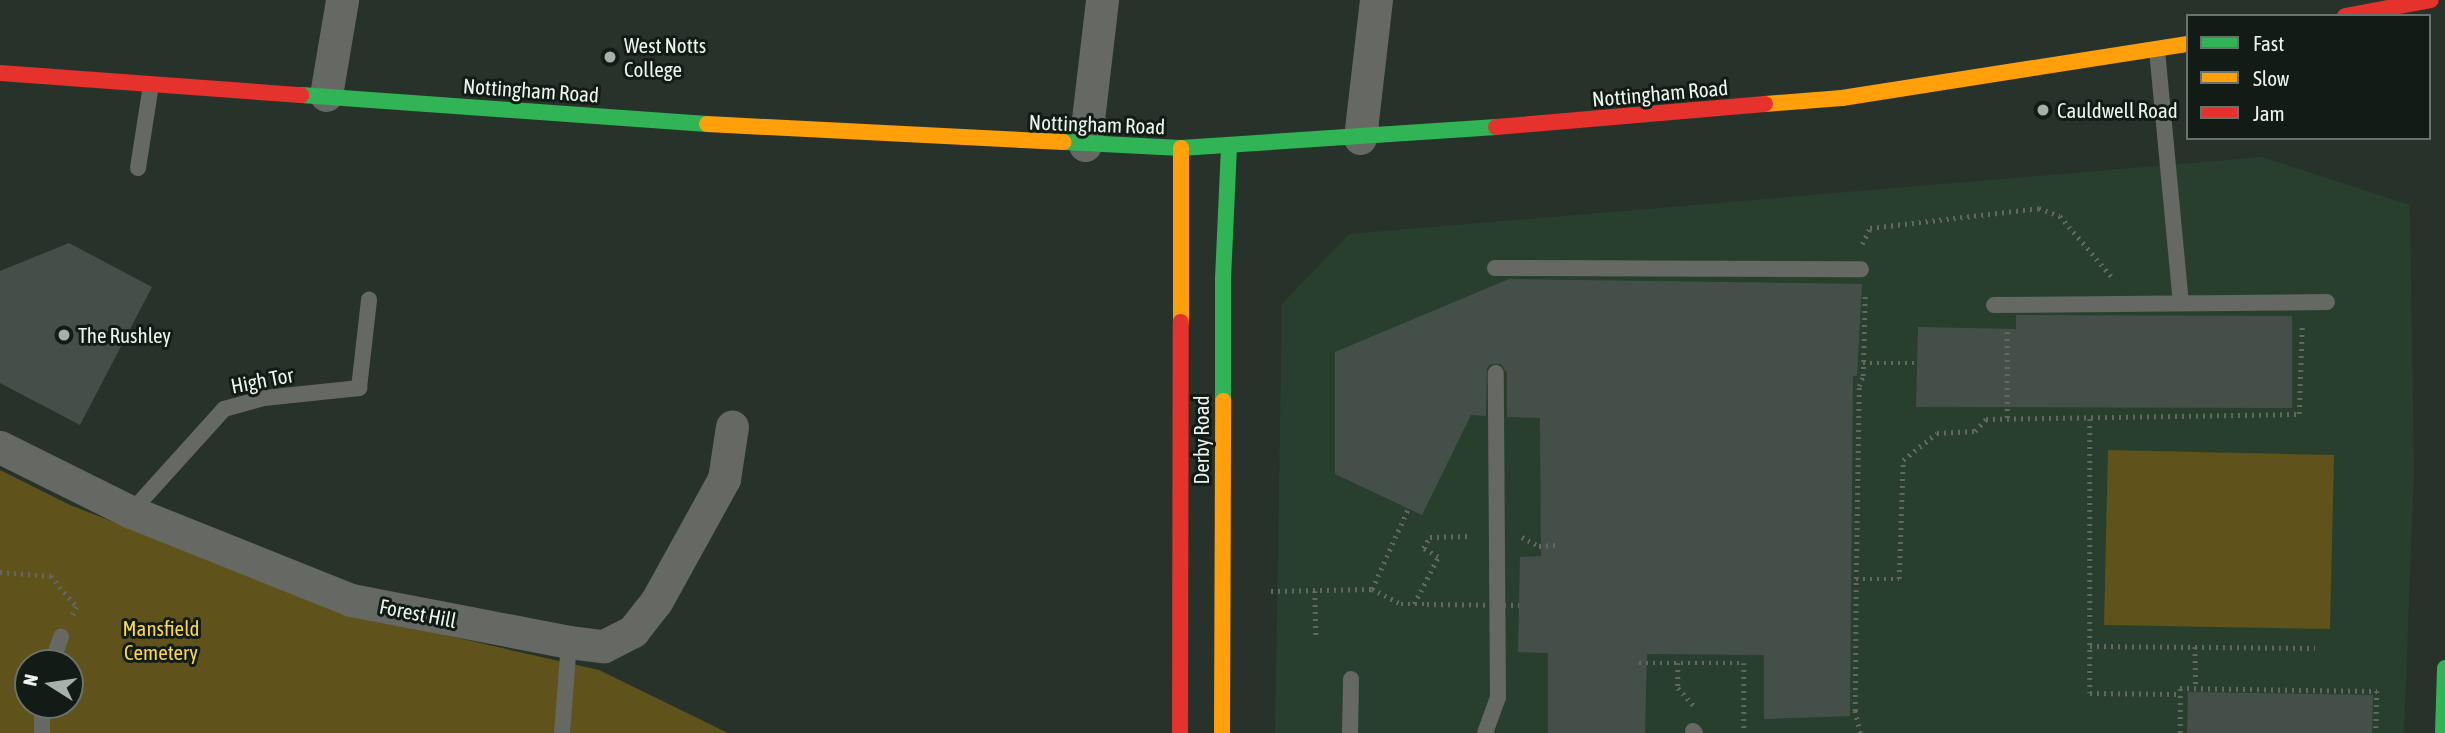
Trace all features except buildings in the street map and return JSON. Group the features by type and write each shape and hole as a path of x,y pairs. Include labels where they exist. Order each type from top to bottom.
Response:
{"main road":[{"path":"2356,14 2431,0"},
{"name":"Nottingham Road","path":"0,73 668,122 1181,148 1360,138 1842,97 2186,44"},
{"name":"Derby Road","path":"1222,733 1223,279 1229,146"},
{"name":"Derby Road","path":"1180,733 1181,148"},
{"path":"2443,733 2445,668"}],"street":[{"path":"327,95 342,0"},
{"path":"1085,145 1102,0"},
{"path":"1360,138 1376,0"},
{"name":"Forest Hill","path":"0,447 131,512 351,600 569,642 604,646 633,631 656,602 724,479 732,427"}],"lane":[{"path":"2157,50 2181,303"},
{"path":"138,168 151,82"},
{"path":"1495,268 1861,269"},
{"name":"High Tor","path":"131,512 224,409 264,398 359,388 369,300"},
{"path":"2001,305 2327,302"},
{"path":"1485,733 1498,697 1496,373"},
{"path":"57,649 61,637"},
{"path":"562,733 569,642"},
{"path":"1350,733 1351,679"}],"path":[{"path":"1860,733 1855,712 1859,386 1863,363 1866,282 1861,269 1862,241 1870,228 2039,208 2060,216 2136,304"},
{"path":"1856,579 1899,579 1903,460 1937,433 1975,431 1986,419 2299,414 2302,302"},
{"path":"2001,305 2007,418"},
{"path":"1863,363 1917,363"},
{"path":"2090,419 2090,692 2180,694"},
{"path":"1372,589 1408,509"},
{"path":"1511,536 1520,536 1539,546 1557,545"},
{"path":"1414,604 1438,557 1423,548 1430,537 1465,537"},
{"path":"0,572 51,576 77,607 61,637"},
{"path":"1271,592 1372,589 1401,604 1519,605"},
{"path":"1315,590 1316,636"},
{"path":"2090,646 2315,648"},
{"path":"2195,647 2196,688"},
{"path":"1639,663 1744,663 1744,733"},
{"path":"1678,663 1678,683"},
{"path":"2180,733 2180,688 2377,691 2376,733"}],"shaded area":[{"path":"2262,157 2410,205 2414,473 2404,733 1275,733 1282,304 1349,234"}],"green space":[{"path":"2108,450 2334,455 2330,629 2104,625"},
{"name":"Mansfield Cemetery","path":"0,470 70,505 347,613 599,670 728,733 0,733"}],"traffic: fast":[{"path":"301,95 707,124"},
{"path":"1064,142 1181,148 1496,127"},
{"path":"1223,401 1223,279 1229,146"},
{"path":"2443,733 2445,668"}],"traffic: slow":[{"path":"1765,104 1842,98 2186,44"},
{"path":"707,124 1064,142"},
{"path":"1181,148 1181,322"},
{"path":"1222,733 1223,401"}],"traffic: jam":[{"path":"2356,14 2431,0"},
{"path":"0,73 301,95"},
{"path":"1496,127 1765,104"},
{"path":"1180,733 1181,322"}],"place":[{"name":"West Notts College","path":"610,57"},
{"name":"Cauldwell Road","path":"2043,110"},
{"name":"The Rushley","path":"64,335"}]}
